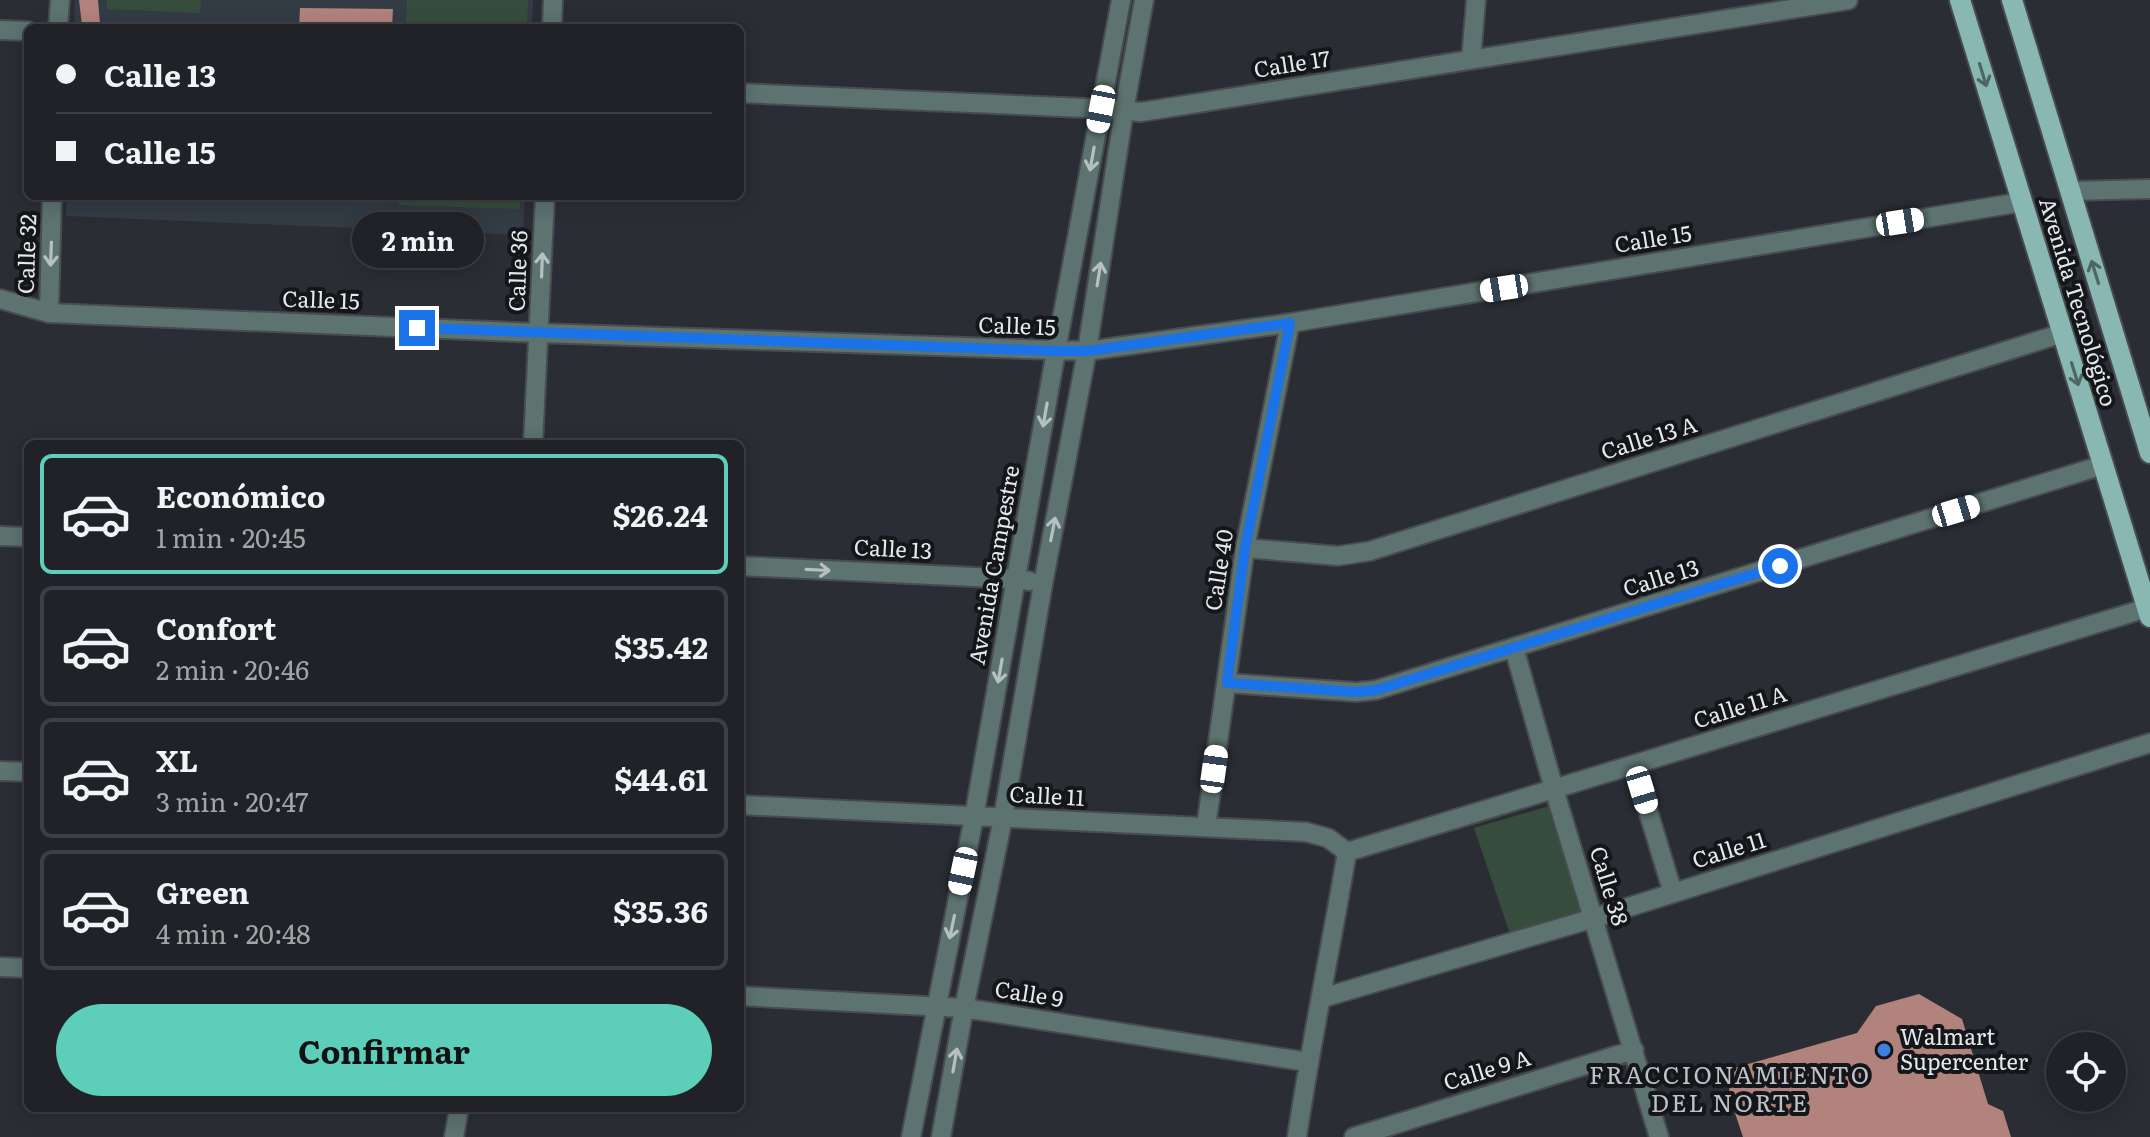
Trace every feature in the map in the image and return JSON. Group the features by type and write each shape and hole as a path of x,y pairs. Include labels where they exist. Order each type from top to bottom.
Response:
{"main road":[{"name":"Avenida Tecnológico","path":"1960,0 2149,613"},
{"name":"Avenida Tecnológico","path":"2012,0 2150,453"}],"street":[{"path":"58,24 60,0"},
{"path":"552,24 553,0"},
{"name":"Avenida Campestre","path":"911,1137 974,817 1121,0"},
{"path":"941,1137 1003,818 1087,351 1144,0"},
{"path":"1471,60 1476,0"},
{"name":"Calle 17","path":"744,93 1141,112 1848,0"},
{"path":"0,30 24,31"},
{"path":"2070,191 2150,189"},
{"name":"Calle 32","path":"49,313 52,200"},
{"name":"Calle 36","path":"533,440 545,200"},
{"name":"Calle 15","path":"0,299 49,313 1087,351 1290,323 2022,202"},
{"name":"Calle 40","path":"1206,827 1245,548 1290,323"},
{"name":"Calle 13 A","path":"1245,548 1338,556 1370,551 2063,333"},
{"name":"Calle 13","path":"1227,683 1356,692 1376,690 2103,465"},
{"path":"0,536 24,537"},
{"name":"Calle 13","path":"744,566 1017,579 1043,584"},
{"name":"Calle 11 A","path":"1347,852 2149,613"},
{"name":"Calle 38","path":"1514,648 1659,1137"},
{"name":"Calle 11","path":"1322,998 1594,918 2150,743"},
{"path":"1634,765 1673,893"},
{"path":"0,771 24,772"},
{"name":"Calle 11","path":"744,805 1306,832 1328,838 1347,852"},
{"path":"1297,1137 1347,852"},
{"path":"0,967 24,968"},
{"name":"Calle 9","path":"744,996 964,1008 1308,1062"},
{"name":"Calle 9 A","path":"1354,1137 1634,1050"},
{"path":"454,1137 458,1112"}],"shaded area":[{"path":"75,0 533,0 532,24 74,24"},
{"path":"67,200 525,200 523,235 66,216"}],"green space":[{"path":"107,0 201,0 200,13 107,9"},
{"path":"407,0 528,0 527,24 406,24"},
{"path":"390,200 390,203 320,201"},
{"path":"399,200 520,200 520,209 399,205"},
{"path":"1553,805 1585,911 1510,934 1474,828"}],"building":[{"path":"79,0 98,0 100,23 82,24"},
{"path":"300,8 393,9 392,24 299,24"},
{"name":"Walmart Supercenter","path":"1919,994 1962,1019 1988,1104 2003,1111 2011,1137 1743,1137 1729,1095 1730,1076 1734,1068 1857,1033 1876,1006"}],"place":[{"name":"Walmart Supercenter","path":"1884,1050"}],"district":[{"name":"FRACCIONAMIENTO DEL NORTE","path":"1730,1090"}],"route":[{"path":"417,328 1087,351 1290,323 1245,548 1227,683 1356,692 1376,690 1780,566"}]}
